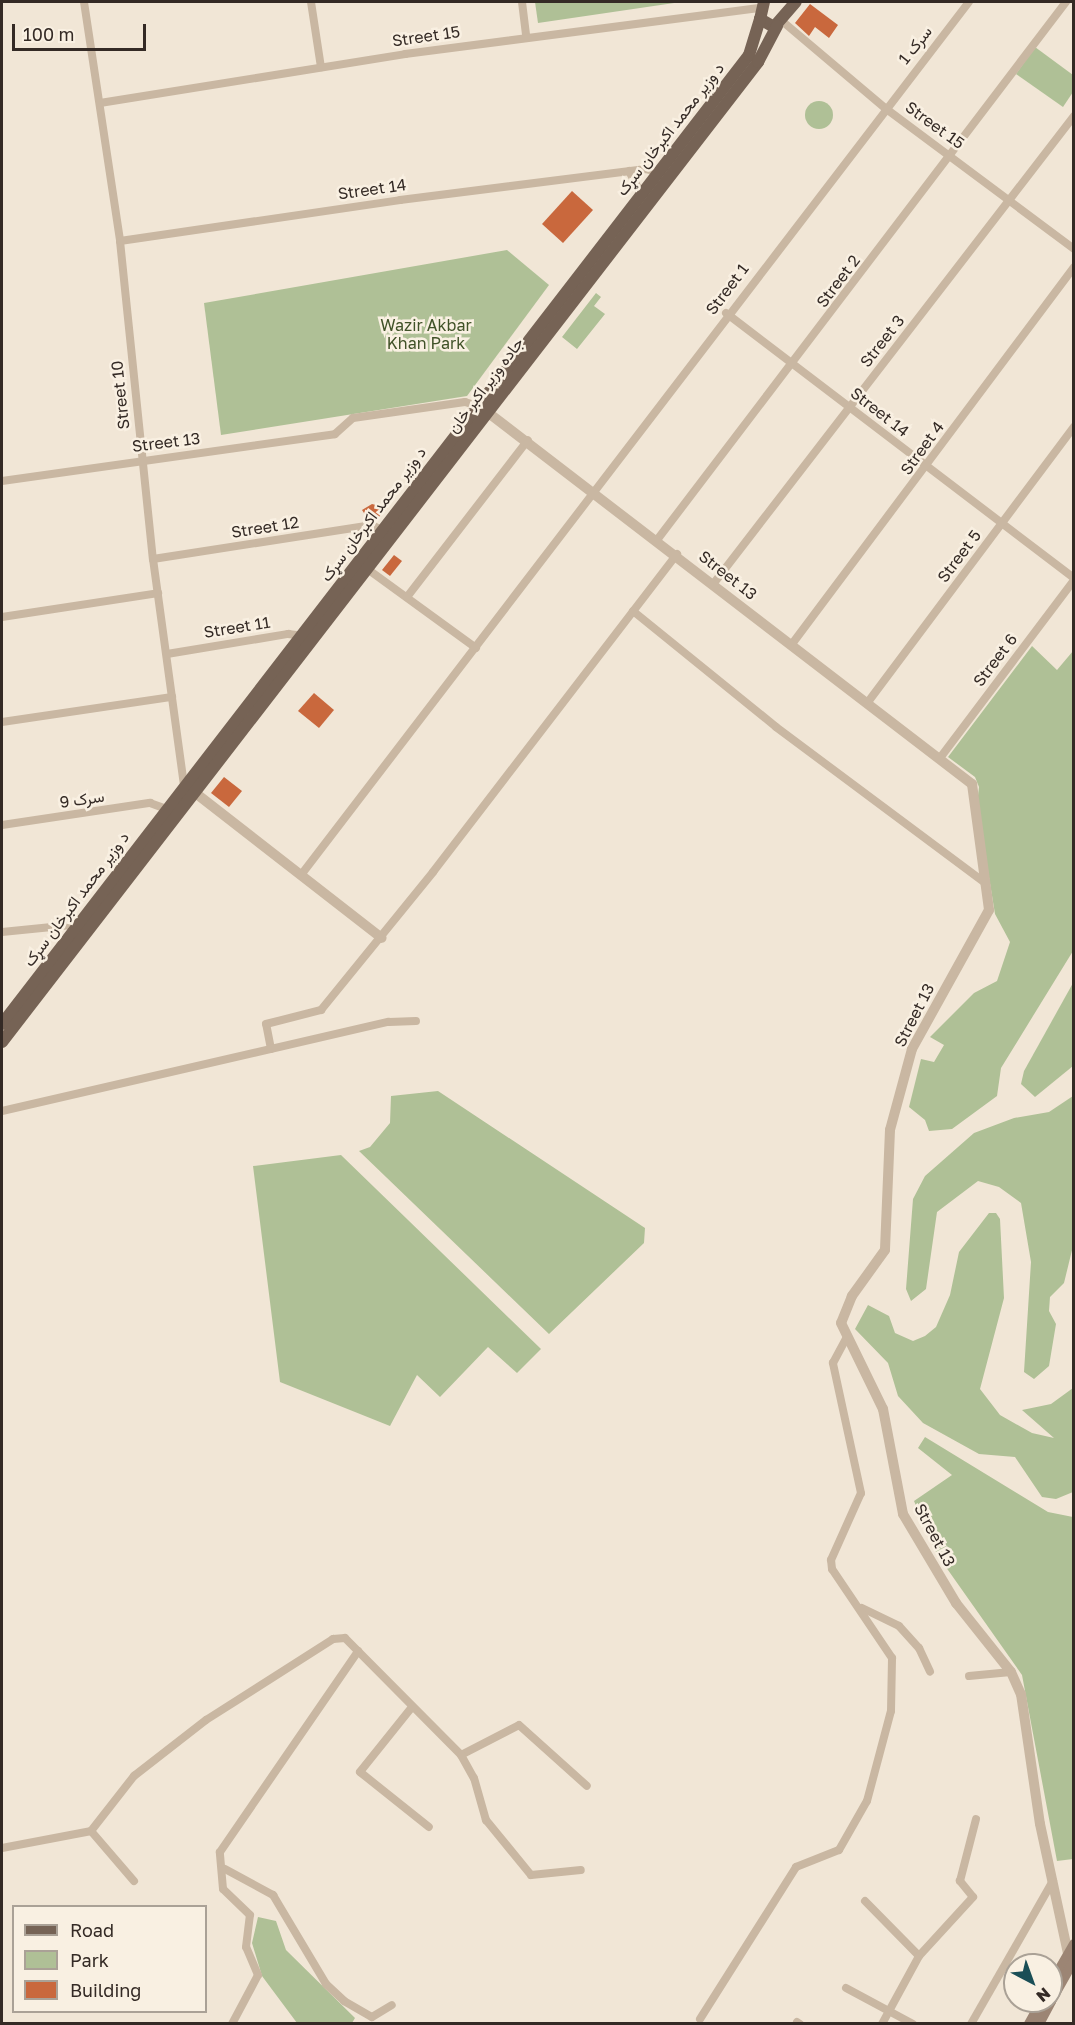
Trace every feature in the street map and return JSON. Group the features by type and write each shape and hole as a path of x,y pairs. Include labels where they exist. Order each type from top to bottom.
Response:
{"main road":[{"name":"جاده وزیر اکبر خان","path":"482,408 758,62 780,23 796,2"},
{"path":"761,10 780,23"},
{"name":"د وزیر محمد اکبرخان سړک","path":"2,1024 85,926 749,55 761,10"},
{"path":"306,637 366,568 386,532"},
{"path":"2,1042 85,926"},
{"path":"1063,1975 1072,1956"}],"street":[{"name":"Street 10","path":"84,2 120,242 153,559 172,697 189,788"},
{"path":"311,2 321,67"},
{"path":"522,2 526,37"},
{"name":"سرک 1","path":"885,108 969,2"},
{"name":"Street 2","path":"657,540 794,364 1066,2"},
{"name":"Street 15","path":"100,103 526,37 761,10"},
{"name":"Street 15","path":"780,23 885,108 1074,249"},
{"name":"Street 1","path":"301,876 595,491 726,313 885,108"},
{"name":"Street 3","path":"714,584 1074,116"},
{"path":"629,171 641,194"},
{"name":"Street 14","path":"120,242 629,171 658,172"},
{"name":"Street 4","path":"792,644 927,468 1074,267"},
{"name":"Street 14","path":"726,313 1074,579"},
{"name":"Street 13","path":"2,481 335,434 353,418 465,402 482,408 528,440 972,784 989,910 912,1049 894,1105 885,1250 845,1307 841,1323 883,1409 903,1514 956,1603 1011,1672 1021,1694 1040,1824 1072,1956"},
{"name":"Street 5","path":"868,702 1074,428"},
{"path":"406,597 528,440"},
{"name":"Street 12","path":"153,559 372,525 386,532"},
{"path":"271,1049 266,1024 321,1010 382,938 677,554"},
{"path":"366,568 476,648"},
{"name":"Street 6","path":"940,758 1074,579"},
{"path":"2,617 158,593"},
{"path":"633,611 776,727 985,883"},
{"name":"Street 11","path":"167,654 306,637"},
{"path":"2,722 172,697"},
{"path":"189,788 382,938"},
{"name":"سرک 9","path":"2,825 150,803 172,811"},
{"path":"2,932 85,926"},
{"path":"2,1111 271,1049 416,1021"},
{"path":"700,2019 796,1867 838,1850 867,1801 891,1711 893,1664 862,1608 839,1580 831,1560 861,1493 833,1364 847,1337"},
{"path":"862,1608 899,1626 919,1648 930,1672"},
{"path":"2,1848 90,1831 134,1776 206,1720 333,1639 345,1638 461,1755 474,1778 486,1820 531,1875 581,1869"},
{"path":"232,2024 258,1974 246,1947 252,1921 223,1889 225,1869 220,1851 358,1651"},
{"path":"969,1676 1011,1672"},
{"path":"412,1707 360,1772 429,1827"},
{"path":"461,1755 519,1725 587,1786"},
{"path":"882,2024 919,1956 973,1897 960,1881 976,1820"},
{"path":"90,1831 134,1881"},
{"path":"225,1869 273,1895 326,1984 344,2001 372,2017 392,2005"},
{"path":"971,2024 1054,1878"},
{"path":"865,1901 919,1956"},
{"path":"846,1988 913,2024"}],"green space":[{"path":"535,2 681,2 538,23"},
{"path":"1035,47 1073,75 1073,92 1063,107 1016,74"},
{"path":"819,101 829,105 833,115 829,125 819,129 809,125 805,115 809,105"},
{"name":"Wazir Akbar Khan Park","path":"507,250 549,285 467,396 221,435 204,303"},
{"path":"596,293 601,297 594,306 605,314 577,349 562,337"},
{"path":"1032,646 1057,670 1073,651 1073,951 1001,1068 997,1096 952,1129 929,1131 925,1120 909,1107 921,1059 934,1062 944,1045 930,1037 974,993 997,981 1010,942 995,914 977,804 979,787 975,777 948,757"},
{"path":"1073,983 1073,1066 1035,1097 1021,1084 1024,1071"},
{"path":"438,1091 645,1228 644,1243 549,1334 359,1151 370,1147 390,1123 391,1096"},
{"path":"1073,1096 1073,1246 1064,1283 1050,1297 1049,1311 1056,1324 1049,1366 1034,1379 1024,1372 1031,1262 1021,1203 999,1187 978,1181 937,1212 926,1289 911,1301 906,1289 913,1199 925,1176 974,1133 1014,1118 1049,1112"},
{"path":"341,1155 541,1349 517,1373 488,1347 440,1397 417,1375 390,1426 280,1382 253,1166"},
{"path":"989,1213 996,1213 1000,1219 1004,1298 980,1389 1000,1415 1032,1433 1054,1438 1022,1410 1051,1404 1073,1388 1073,1492 1056,1499 1042,1497 1015,1457 979,1454 923,1423 898,1396 888,1363 855,1329 868,1305 889,1316 895,1333 913,1341 925,1336 936,1327 950,1295 959,1252"},
{"path":"925,1437 1048,1512 1073,1517 1073,1859 1057,1861 1022,1675 936,1553 914,1501 952,1475 918,1448"},
{"path":"258,1917 276,1921 286,1950 355,2018 352,2023 297,2023 262,1976 252,1943"}],"building":[{"path":"810,4 838,25 829,38 815,27 809,36 795,23"},
{"path":"572,191 593,210 563,243 542,224"},
{"path":"372,504 388,508 376,520 368,519 362,510"},
{"path":"394,555 402,561 390,576 382,570"},
{"path":"314,693 334,710 319,728 298,711"},
{"path":"224,777 242,791 229,807 211,793"}]}
